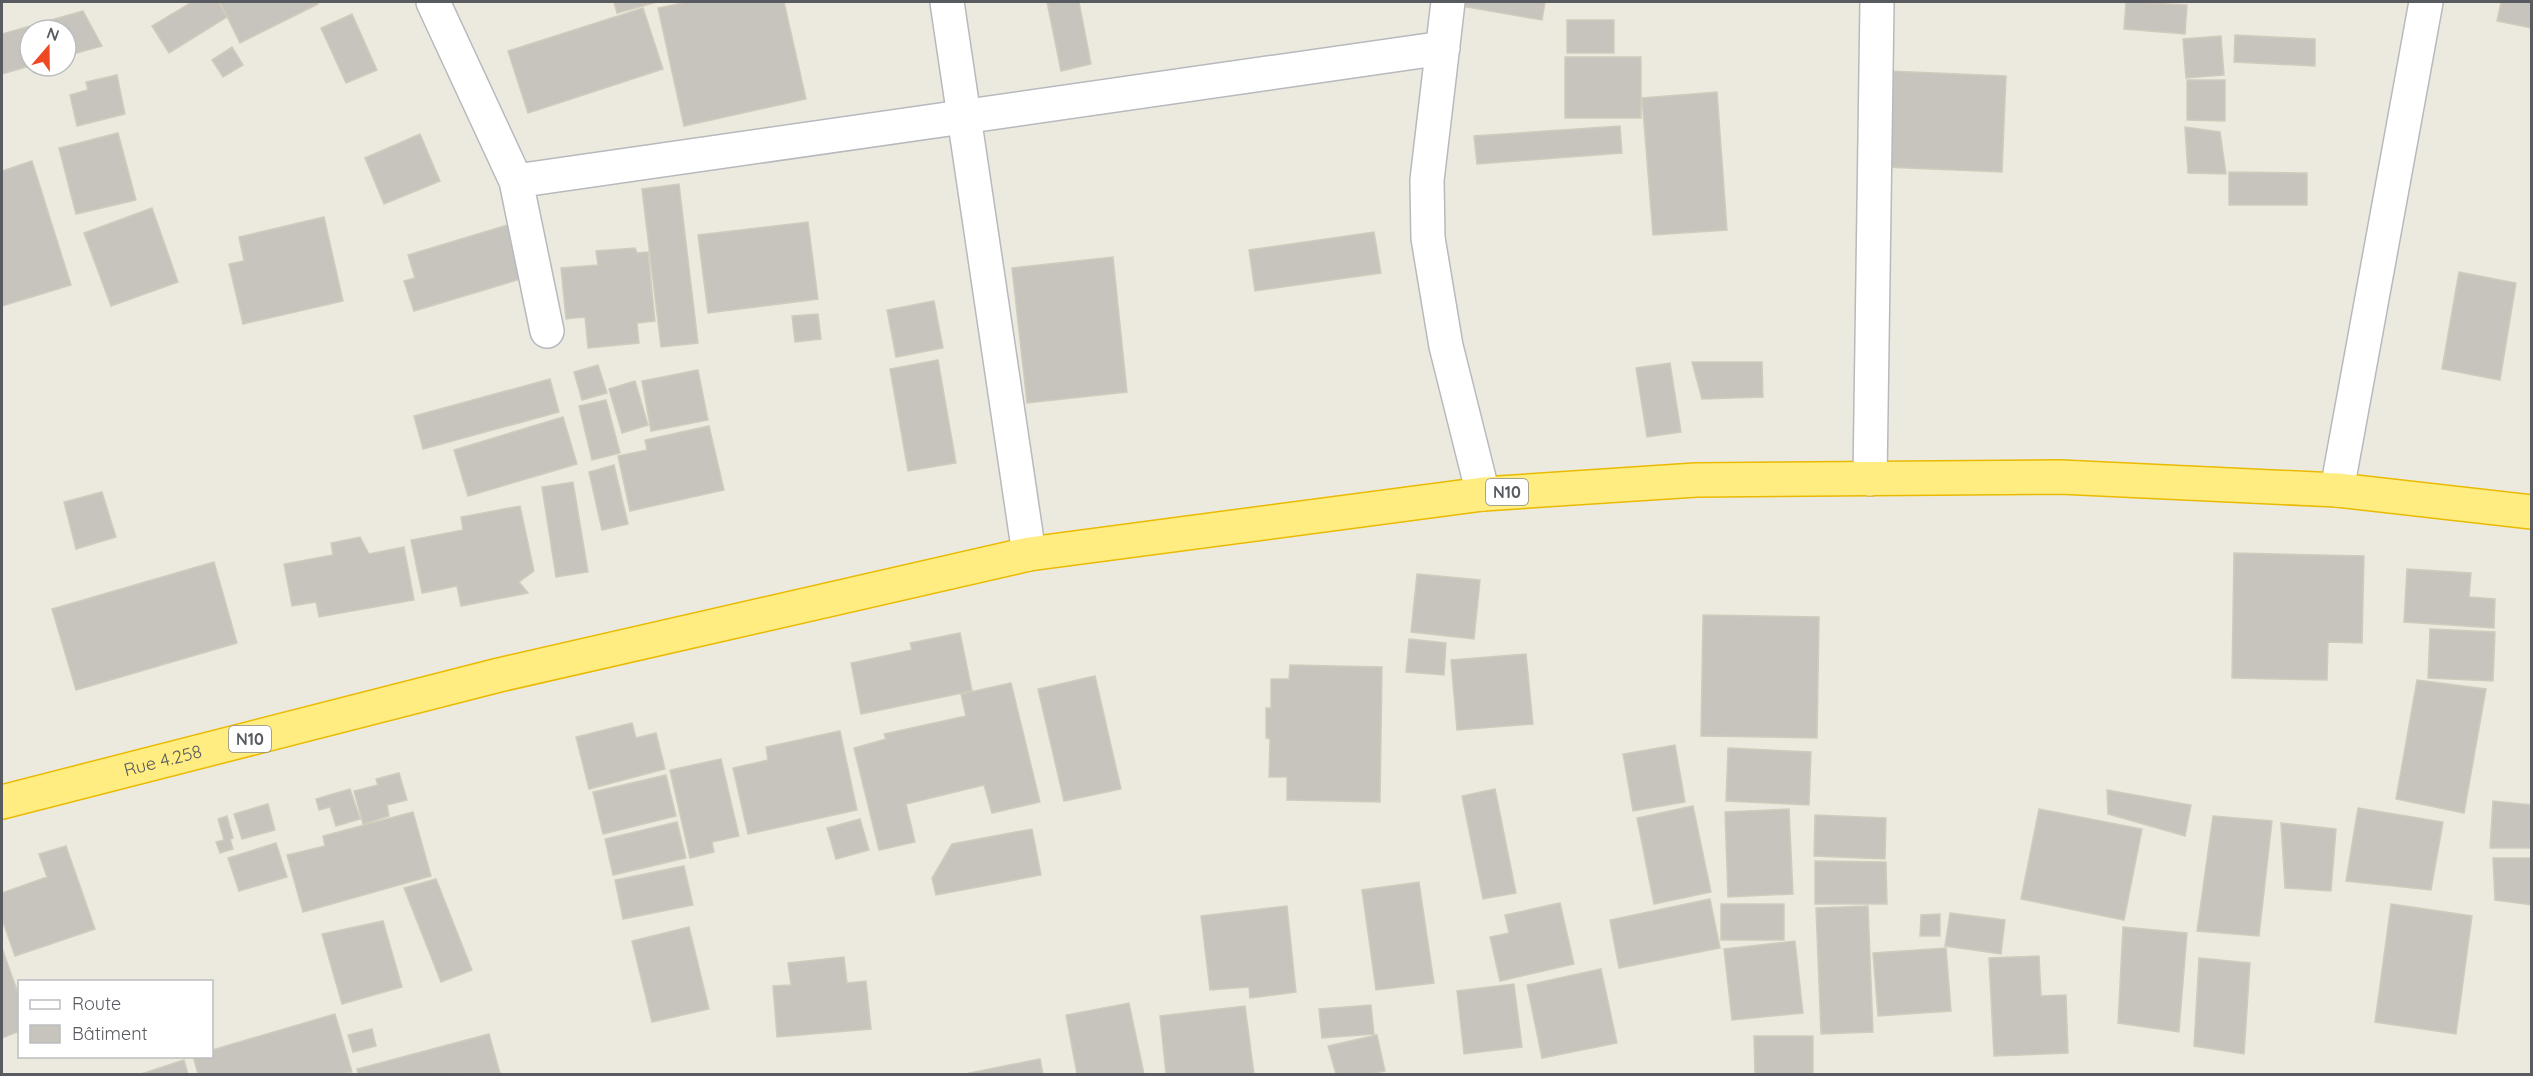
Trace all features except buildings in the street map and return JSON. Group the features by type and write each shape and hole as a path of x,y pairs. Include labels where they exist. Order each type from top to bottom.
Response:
{"highway":[{"name":"N10","path":"1029,554 1483,494 1696,480 2060,477 2337,490 2532,512"},
{"name":"Rue 4.258","path":"2,802 499,675 1029,554"}],"street":[{"path":"433,2 516,181 547,332"},
{"path":"947,2 966,116 1029,554"},
{"path":"1448,2 1427,180 1428,238 1446,346 1483,494"},
{"path":"1870,479 1877,2"},
{"path":"2337,490 2426,2"},
{"path":"516,181 1443,48"}]}
